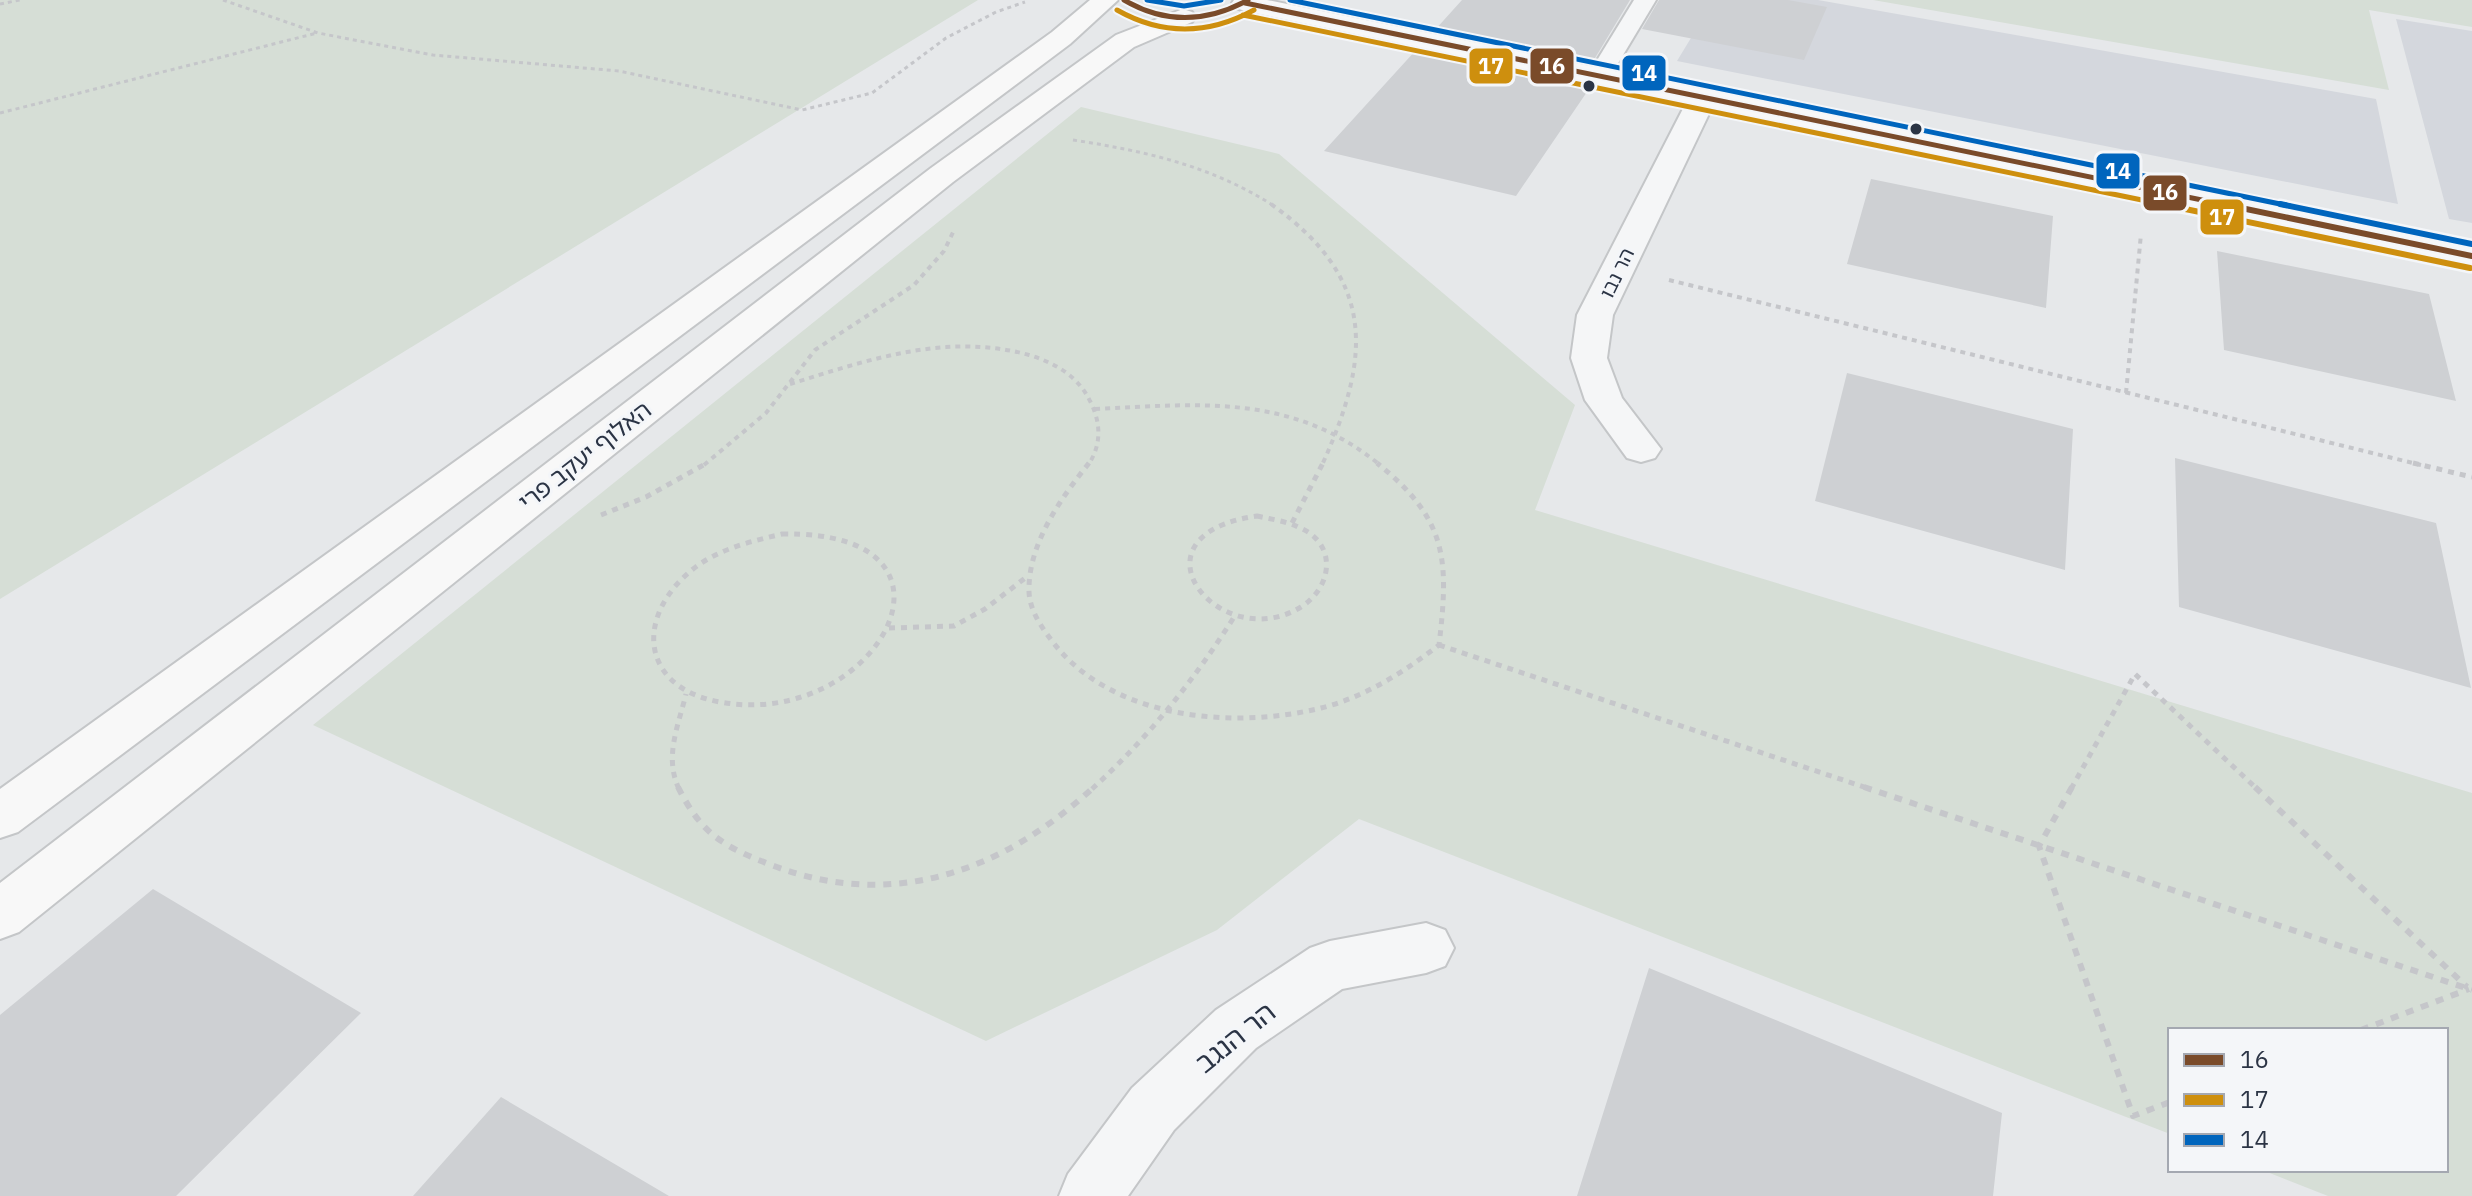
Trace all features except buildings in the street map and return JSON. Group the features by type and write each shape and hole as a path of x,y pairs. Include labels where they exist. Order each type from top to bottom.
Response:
{"street":[{"path":"0,817 1048,47 1105,0"},
{"path":"1124,0 1139,10 1183,17 1220,13 1247,1 2472,256"},
{"name":"האלוף יעקב פרי","path":"0,915 1002,131 1125,41 1183,17"},
{"name":"הר נבו","path":"1641,449 1604,400 1589,358 1595,315 1703,97"},
{"name":"הר הנגב","path":"1090,1196 1153,1109 1236,1029 1330,966 1426,948"}],"lane":[{"path":"1600,75 1645,0"}],"path":[{"path":"0,4 20,0"},
{"path":"223,0 318,33 433,55 619,71 802,110 872,93 946,38 996,12 1032,0"},
{"path":"0,113 318,33"},
{"path":"1002,131 1134,148 1186,161 1235,181 1274,204 1318,243 1337,268 1351,298 1358,325 1347,405 1336,435 1292,523"},
{"path":"2126,393 2145,188"},
{"path":"1619,268 2472,477"},
{"path":"790,384 888,355 958,343 1015,350 1062,369 1080,383 1095,409 1100,427 1095,454 1054,513 1029,575 1030,602 1044,632 1070,664 1095,685 1167,712 1235,717 1325,707 1366,692 1409,669 1439,645 1445,593 1441,549 1424,514 1400,482 1356,445 1309,421 1228,408 1095,409"},
{"path":"1257,516 1307,529 1322,543 1330,559 1329,577 1321,593 1308,604 1287,614 1261,617 1236,614 1201,596 1190,579 1188,562 1195,545 1213,528 1233,520 1257,516"},
{"path":"782,534 823,534 860,546 877,558 892,581 896,598 889,628 872,654 843,677 811,694 778,703 733,706 686,694 658,667 651,646 660,609 688,574 741,544 782,534"},
{"path":"889,628 954,626 985,609 1029,575"},
{"path":"686,694 671,765 697,822 731,848 838,884 895,885 972,869 1044,827 1112,774 1167,712 1214,651 1236,614"},
{"path":"1439,645 2471,990"},
{"path":"2168,1103 2133,1116 2039,846 2135,674 2471,990"},
{"path":"2366,1028 2471,990"}],"shaded area":[{"path":"0,0 978,0 0,599"},
{"path":"1714,0 1818,0 2376,99 2398,204 1677,61"},
{"path":"1873,0 2472,0 2472,27 2369,10 2389,90"},
{"path":"2396,19 2472,31 2472,223 2449,219"},
{"path":"1081,107 1279,154 1575,405 1535,510 2472,793 2472,1196 2328,1196 2267,1172 2448,1172 2448,1028 2168,1028 2168,1133 1359,819 1217,930 986,1041 313,725"}],"transit line":[{"name":"16","path":"1124,0 1154,14 1186,19 1218,14 1248,0"},
{"name":"14","path":"1147,0 1184,6 1221,0"},
{"name":"14","path":"1290,0 2472,244"},
{"name":"16","path":"1245,3 2472,256"},
{"name":"17","path":"1117,10 1150,26 1186,31 1221,25 1254,10"},
{"name":"17","path":"1243,15 2470,268"}]}
